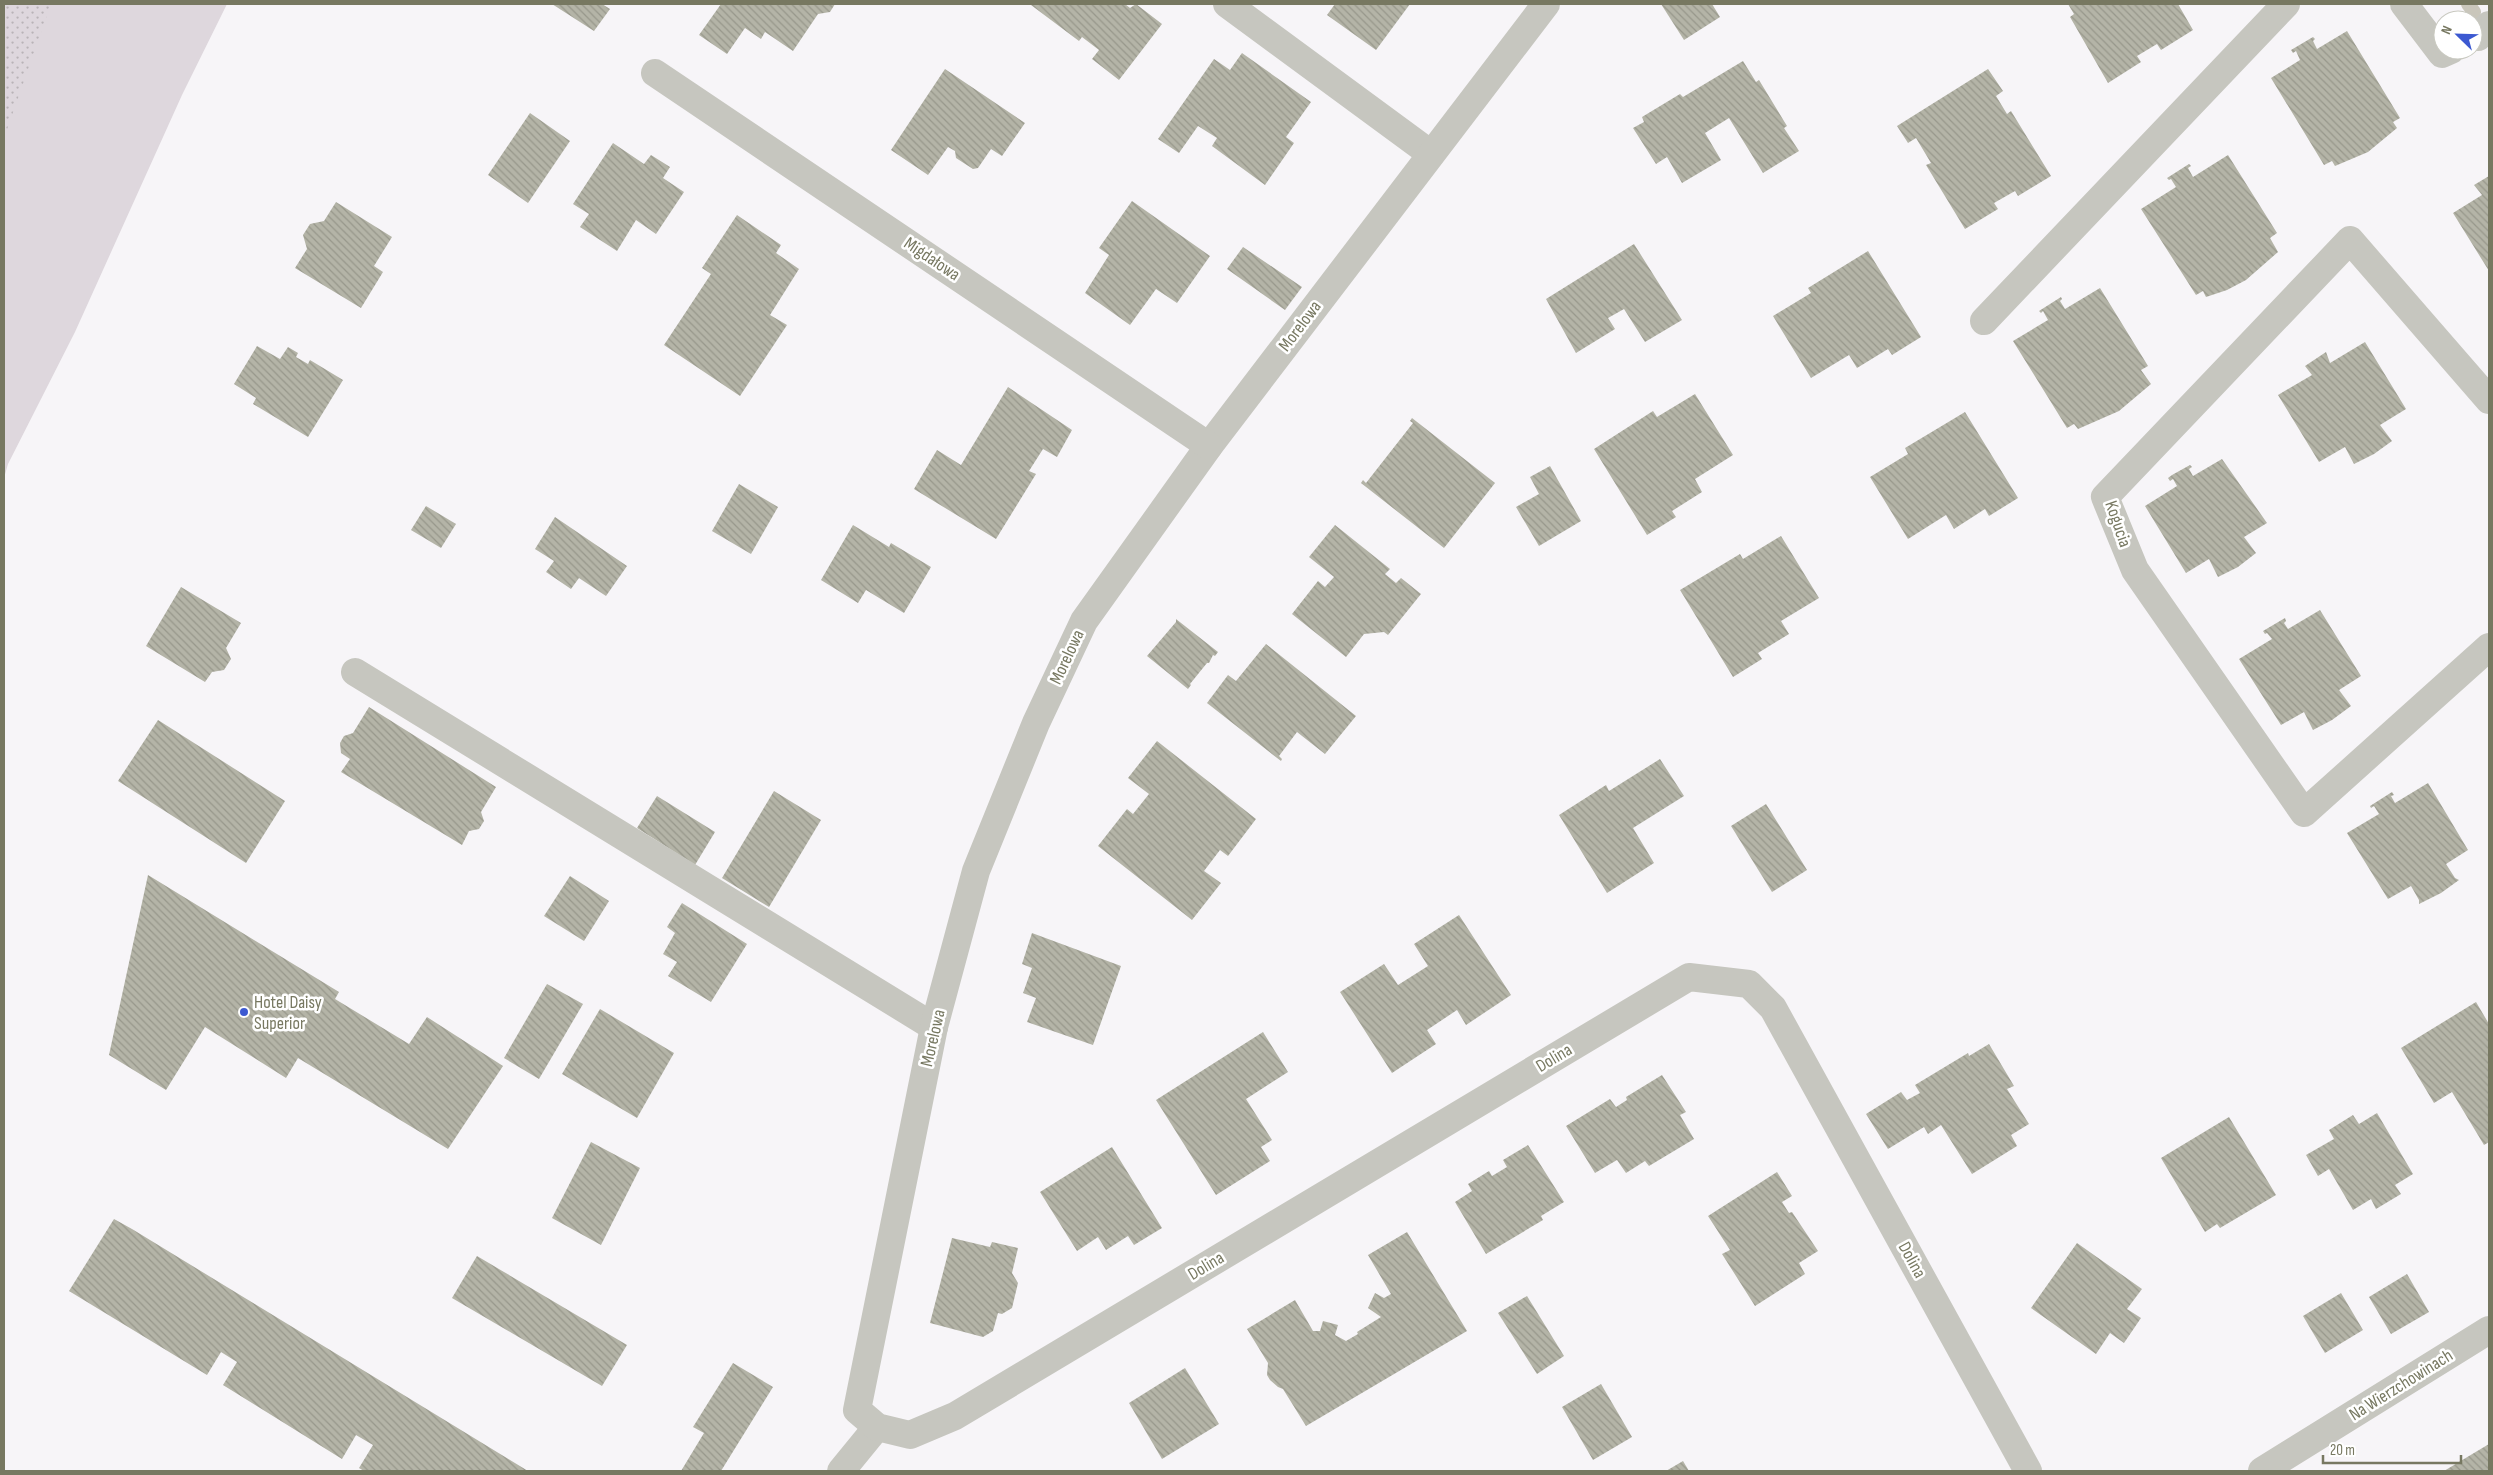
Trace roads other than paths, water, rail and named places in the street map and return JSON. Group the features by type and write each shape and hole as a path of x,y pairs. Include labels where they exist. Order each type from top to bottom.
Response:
{"street":[{"path":"1226,4 1431,154"},
{"name":"Morelowa","path":"877,1427 857,1410 934,1028 976,871 1036,723 1072,646 1084,621 1209,446 1546,4"},
{"path":"1984,321 2286,4"},
{"path":"2404,4 2433,42"},
{"name":"Migdałowa","path":"655,73 1209,446"},
{"name":"Kogucia","path":"2489,400 2350,240 2105,497 2134,570 2304,813 2489,647"},
{"path":"355,672 934,1028"},
{"name":"Dolina","path":"877,1427 910,1435 956,1416 1689,977 1749,984 1773,1008 2028,1471"},
{"name":"Na Wierzchowinach","path":"2262,1471 2489,1330"},
{"path":"841,1471 877,1427"}],"waterway":[{"path":"2468,4 2472,10"}],"place":[{"name":"Hotel Daisy Superior","path":"244,1012"}]}
